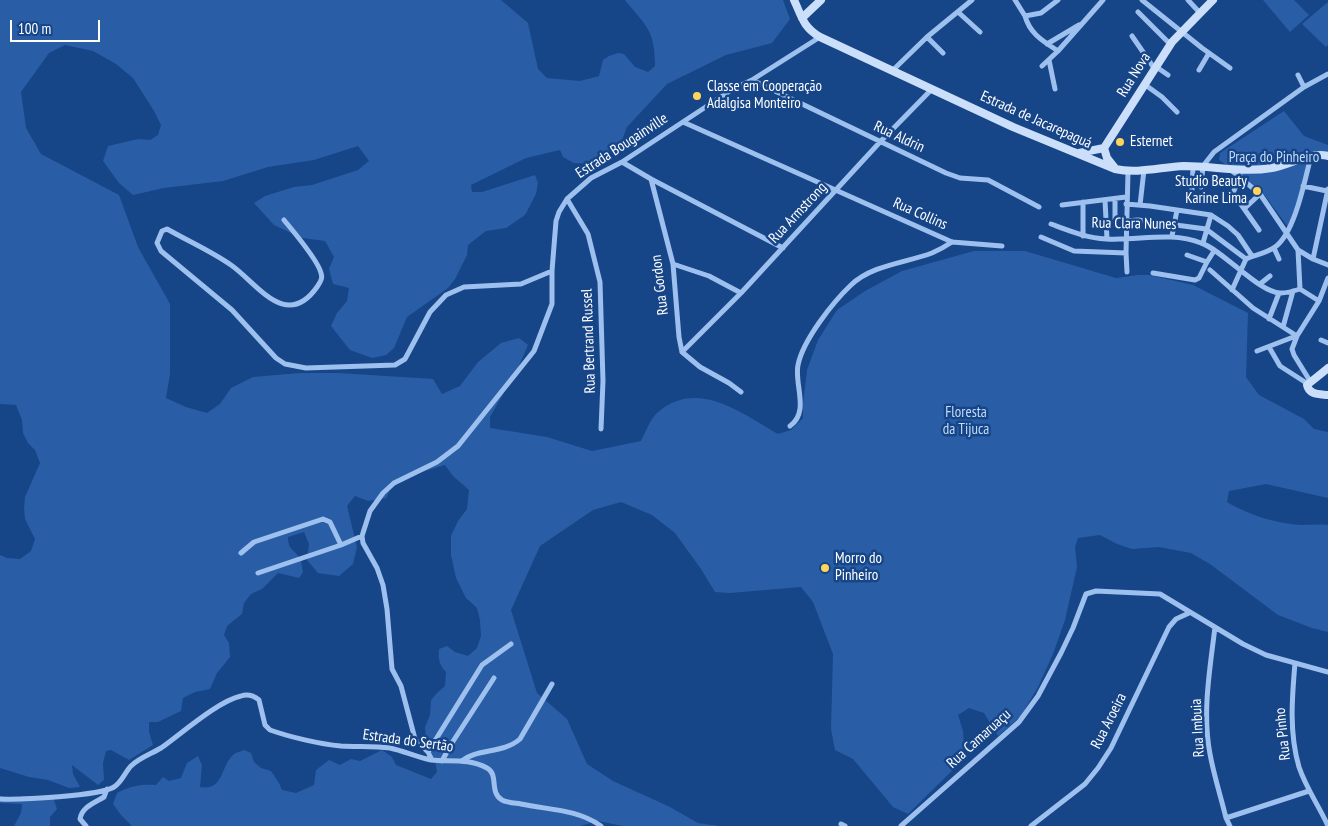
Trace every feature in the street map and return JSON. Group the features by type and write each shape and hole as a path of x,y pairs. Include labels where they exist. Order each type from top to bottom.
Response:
{"street":[{"name":"Estrada de Jacarepaguá","path":"794,0 807,28 820,37 974,107 1013,127 1115,169 1128,172 1193,166 1231,170 1272,168 1311,156 1328,156"},
{"path":"802,18 821,0"},
{"path":"892,71 927,37 972,0"},
{"path":"1015,0 1034,35 1058,51"},
{"path":"1024,16 1041,13 1058,0"},
{"path":"1042,66 1084,23 1102,0"},
{"path":"1142,0 1230,68"},
{"name":"Rua Nova","path":"1104,148 1170,44 1213,0"},
{"path":"1190,1 1200,13"},
{"path":"1138,12 1148,5"},
{"path":"1131,10 1138,12 1170,44"},
{"path":"958,12 980,32"},
{"path":"1047,44 1084,23"},
{"path":"1132,36 1155,67 1168,75"},
{"name":"Estrada Bougainville","path":"362,536 370,511 383,494 394,484 437,462 458,446 534,351 552,304 552,271 556,221 567,199 591,178 622,162 733,89 752,80 820,37"},
{"path":"927,37 943,53"},
{"path":"1199,70 1209,53"},
{"path":"1049,60 1055,89"},
{"path":"1201,187 1203,166 1211,156 1235,136 1304,87 1328,74"},
{"path":"1298,75 1304,87"},
{"name":"Rua Aldrin","path":"752,80 880,142 960,178 988,180 1038,207"},
{"path":"1144,84 1162,97 1177,112"},
{"name":"Rua Armstrong","path":"682,352 741,293 880,142 932,89"},
{"name":"Rua Collins","path":"683,122 952,242"},
{"path":"1076,153 1092,152 1104,148 1107,158 1115,169"},
{"path":"1211,156 1215,168"},
{"path":"1232,290 1246,258 1274,248 1287,232 1299,202 1311,156"},
{"path":"622,162 783,248"},
{"path":"1192,190 1193,166"},
{"path":"1140,204 1144,170"},
{"path":"1231,170 1260,194 1298,250 1328,265"},
{"path":"1128,172 1125,221 1128,272"},
{"path":"1240,176 1232,192 1259,230"},
{"name":"Rua Gordon","path":"651,179 673,264 682,352"},
{"path":"1303,186 1328,190 1313,259"},
{"path":"1245,208 1260,194"},
{"path":"1062,205 1126,197"},
{"name":"Rua Bertrand Russel","path":"567,199 588,234 600,282 603,381 602,429"},
{"path":"1114,199 1115,219"},
{"path":"1105,200 1107,239"},
{"path":"1083,202 1083,236"},
{"path":"1126,204 1140,204 1211,215 1238,235 1252,256"},
{"path":"1172,236 1177,210"},
{"path":"1203,243 1211,215"},
{"path":"284,220 302,242 321,272 322,280 309,298 302,303 293,305 282,303 264,295 233,267 167,229 162,231 157,243 161,251 232,310 276,358 285,364 306,368 395,365 405,359 430,312 446,295 464,287 521,284 552,271"},
{"path":"1125,221 1138,220 1206,229 1246,258"},
{"name":"Rua Clara Nunes","path":"1051,224 1083,236 1107,239 1172,236 1203,243 1260,284 1279,293"},
{"path":"1041,237 1074,251 1126,253"},
{"path":"952,242 1002,246"},
{"name":"Rua Collins","path":"790,426 799,415 800,399 797,377 801,351 849,286 866,274 932,252 952,242"},
{"path":"1274,248 1279,259"},
{"path":"1298,250 1300,289"},
{"path":"1153,273 1195,280 1199,278 1214,251"},
{"path":"1187,254 1207,262"},
{"path":"673,264 709,276 741,293"},
{"path":"1210,270 1253,308 1297,336"},
{"path":"1260,284 1270,276"},
{"path":"1309,383 1293,351 1293,346 1297,336 1319,301 1328,278"},
{"path":"1269,319 1279,293 1300,289"},
{"path":"1300,289 1319,301"},
{"path":"1283,327 1294,291"},
{"path":"1257,351 1297,336"},
{"path":"1321,340 1328,343"},
{"path":"1269,347 1280,366 1309,383"},
{"path":"682,352 700,367 741,392"},
{"path":"1328,368 1309,383 1307,387 1309,391 1328,395"},
{"path":"241,553 254,542 323,519 330,522 341,545"},
{"path":"258,573 271,570 362,536 363,543 377,568 382,586 387,609 392,669 401,686 415,739 428,752 432,760"},
{"name":"Rua Camaruaçu","path":"901,826 1019,722 1038,696 1061,653 1086,594 1096,590 1160,594 1189,612"},
{"path":"1189,612 1243,644 1266,655 1328,672"},
{"name":"Rua Aroeira","path":"1031,826 1085,784 1098,768 1111,748 1168,627 1176,619 1189,612"},
{"name":"Rua Imbuia","path":"1215,627 1208,689 1207,719 1210,754 1226,818 1230,826"},
{"path":"428,752 482,665 511,644"},
{"name":"Rua Pinho","path":"1295,663 1292,728 1299,767 1309,791 1328,826"},
{"path":"442,761 494,678"},
{"path":"462,761 468,756 501,749 516,743 552,684"},
{"name":"Estrada do Sertão","path":"107,789 114,787 120,782 132,765 162,747 213,710 241,695 259,700 266,725 274,731 333,745 393,748 418,758 462,761 488,768 493,775 495,791 502,800 578,814 601,826"},
{"path":"0,799 43,798 107,789 104,797 84,809 80,814 80,819 86,826"},
{"path":"1226,818 1309,791"}],"green space":[{"name":"Floresta da Tijuca","path":"0,0 501,0 528,23 538,69 547,78 580,81 599,76 603,60 618,53 624,54 635,67 648,72 655,66 655,54 648,29 625,0 783,0 790,19 772,43 726,55 667,84 627,127 621,143 604,157 589,164 574,163 563,157 560,150 526,158 471,185 472,192 482,192 535,175 538,183 536,194 525,215 506,228 486,231 468,245 467,255 455,279 448,288 407,317 394,348 386,355 372,358 350,350 331,326 337,313 347,301 349,288 333,284 329,269 334,257 325,241 302,238 274,225 254,203 265,196 294,187 312,185 358,170 369,161 358,146 314,160 268,167 223,181 164,188 133,195 119,183 103,161 108,146 138,139 150,140 158,135 161,125 133,78 116,64 93,51 65,45 49,53 21,92 26,128 41,154 119,195 138,247 170,304 170,374 166,398 186,407 207,413 220,404 231,388 253,377 300,373 339,373 433,379 442,394 460,386 478,362 501,343 519,338 528,345 518,368 490,417 490,428 547,437 592,451 641,441 656,414 671,403 687,399 702,399 718,402 734,409 778,434 791,430 803,418 807,370 818,340 837,310 865,291 902,271 974,251 1025,251 1116,278 1149,275 1193,285 1248,313 1246,377 1259,395 1304,419 1314,429 1328,432 1328,498 1266,484 1229,491 1227,502 1244,511 1272,520 1300,525 1328,525 1328,632 1278,615 1210,564 1191,553 1159,547 1132,549 1100,535 1078,538 1075,547 1077,567 1065,620 1053,654 1038,687 1021,716 998,736 984,713 969,708 958,715 963,731 965,758 908,814 893,807 853,759 835,750 831,729 833,654 813,602 801,587 730,593 715,592 675,533 652,515 621,502 593,510 540,546 511,610 537,693 567,719 587,764 613,781 670,807 698,823 719,826 623,826 598,821 580,826 132,826 113,804 117,793 136,786 156,785 163,777 169,781 181,778 187,763 198,756 202,765 200,787 208,787 218,782 233,755 244,750 251,753 254,762 261,768 271,771 282,790 296,793 314,785 316,770 329,760 340,765 351,759 360,761 382,750 392,757 396,765 431,779 437,772 435,761 427,753 425,727 430,715 431,700 445,686 446,672 439,661 439,649 447,646 455,652 468,656 477,648 481,636 477,608 466,598 456,578 451,555 451,536 458,521 467,509 469,490 453,476 445,465 415,474 392,486 386,498 368,501 355,496 347,506 357,547 353,564 339,576 318,573 307,560 309,544 304,532 288,537 290,547 301,562 303,572 299,578 278,573 262,589 251,594 244,603 242,614 227,626 224,635 229,643 230,657 217,673 210,689 195,692 183,698 181,711 158,722 149,722 149,732 153,745 129,760 111,750 106,751 103,763 104,780 98,785 72,765 73,774 80,787 69,788 48,780 29,777 0,768 0,555 7,558 20,559 31,551 35,539 25,519 25,497 40,463 35,450 28,443 23,433 22,420 16,405 0,404"},
{"path":"1263,0 1294,0 1309,15 1290,32"},
{"path":"1328,2 1328,45 1326,47 1302,24"},
{"name":"Praça do Pinheiro","path":"1284,111 1304,136 1328,145 1328,153 1314,154 1288,227 1263,193 1219,160 1220,153"},
{"path":"0,796 19,798 23,796 53,797 57,809 50,817 50,826 14,826 21,813 22,804 0,803"}],"place":[{"name":"Classe em Cooperação Adalgisa Monteiro","path":"697,96"},
{"name":"Esternet","path":"1120,142"},
{"name":"Studio Beauty Karine Lima","path":"1257,191"},
{"name":"Morro do Pinheiro","path":"825,568"}]}
